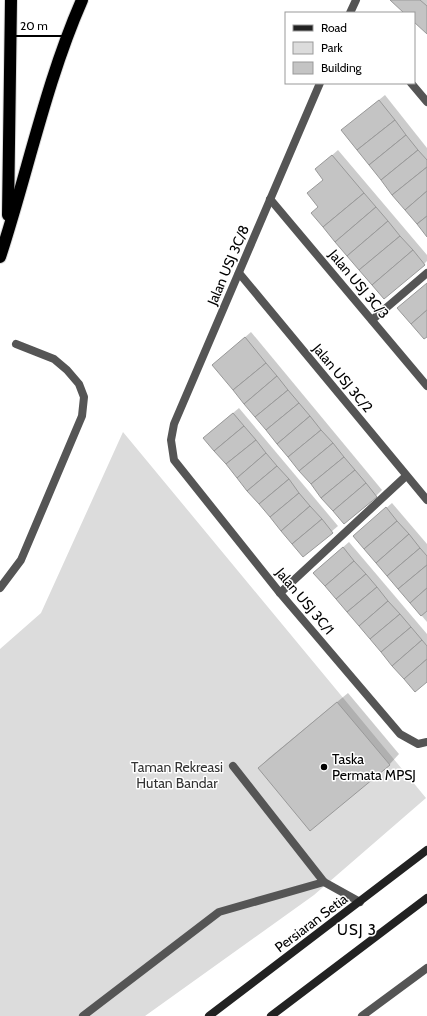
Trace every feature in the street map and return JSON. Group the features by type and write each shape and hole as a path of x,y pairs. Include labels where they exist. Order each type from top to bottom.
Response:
{"highway":[{"path":"8,232 12,0"},
{"path":"0,257 49,88 72,23 82,0"}],"main road":[{"name":"Persiaran Setia","path":"210,1016 427,850"},
{"path":"271,1016 427,898"}],"street":[{"path":"351,12 356,0"},
{"name":"Jalan USJ 3C/8","path":"174,460 171,440 174,424 320,84"},
{"path":"412,84 427,102"},
{"name":"Jalan USJ 3C/3","path":"270,198 427,386"},
{"name":"Jalan USJ 3C/2","path":"239,272 427,500"},
{"path":"372,320 427,274"},
{"path":"0,588 21,560 82,416 84,397 79,384 67,370 54,360 16,344"},
{"name":"Jalan USJ 3C/1","path":"174,460 280,592 400,734 418,744 427,742"},
{"path":"280,592 406,476"},
{"path":"233,766 324,882 360,902"},
{"path":"83,1016 219,912 324,882"},
{"path":"362,1016 427,968"}],"green space":[{"name":"Taman Rekreasi Hutan Bandar","path":"123,432 426,798 314,895 145,1016 0,1016 0,649 41,613"}],"building":[{"path":"390,0 420,0 427,6 427,34 415,23 415,12 403,12"},
{"path":"379,100 395,120 357,150 341,130"},
{"path":"395,120 406,135 369,165 357,150"},
{"path":"406,135 418,150 381,180 369,165"},
{"path":"418,150 427,160 427,167 392,195 381,180"},
{"path":"332,155 364,193 323,227 311,213 318,207 307,193 323,180 315,169"},
{"path":"427,167 427,191 405,210 392,195"},
{"path":"427,191 427,216 417,224 405,210"},
{"path":"364,193 376,207 335,242 323,227"},
{"path":"376,207 388,221 347,256 335,242"},
{"path":"427,216 427,237 417,224"},
{"path":"388,221 400,236 359,270 347,256"},
{"path":"400,236 413,250 372,285 359,270"},
{"path":"413,250 425,265 384,299 372,285"},
{"path":"427,283 427,310 411,324 397,308"},
{"path":"427,310 427,337 424,339 411,324"},
{"path":"245,337 266,363 233,390 212,365"},
{"path":"266,363 277,376 244,404 233,390"},
{"path":"277,376 288,390 255,417 244,404"},
{"path":"288,390 299,403 266,430 255,417"},
{"path":"299,403 310,416 277,444 266,430"},
{"path":"233,413 244,426 214,451 203,438"},
{"path":"310,416 321,430 288,457 277,444"},
{"path":"244,426 256,440 226,464 214,451"},
{"path":"321,430 333,443 299,471 288,457"},
{"path":"256,440 266,453 237,478 226,464"},
{"path":"333,443 344,457 311,484 299,471"},
{"path":"266,453 277,466 247,491 237,478"},
{"path":"344,457 355,470 321,498 311,484"},
{"path":"277,466 289,479 259,504 247,491"},
{"path":"355,470 366,483 333,511 321,498"},
{"path":"289,479 299,493 270,517 259,504"},
{"path":"366,483 377,497 344,524 333,511"},
{"path":"299,493 310,506 281,531 270,517"},
{"path":"310,506 322,519 292,544 281,531"},
{"path":"386,507 397,521 364,549 353,536"},
{"path":"322,519 333,533 303,557 292,544"},
{"path":"397,521 409,534 376,563 364,549"},
{"path":"409,534 420,548 387,576 376,563"},
{"path":"343,547 354,561 325,586 313,573"},
{"path":"420,548 427,556 427,565 398,589 387,576"},
{"path":"354,561 366,574 336,599 325,586"},
{"path":"427,565 427,588 410,603 398,589"},
{"path":"366,574 377,587 347,612 336,599"},
{"path":"377,587 388,601 359,626 347,612"},
{"path":"427,588 427,611 421,616 410,603"},
{"path":"388,601 400,614 370,639 359,626"},
{"path":"400,614 411,627 381,652 370,639"},
{"path":"411,627 422,640 392,666 381,652"},
{"path":"422,640 427,646 427,659 404,679 392,666"},
{"path":"427,659 427,682 415,692 404,679"},
{"name":"Taska Permata MPSJ","path":"337,702 390,765 310,831 258,768"}],"place":[{"name":"Taska Permata MPSJ","path":"324,767"}],"district":[{"name":"USJ 3","path":"357,930"}]}
